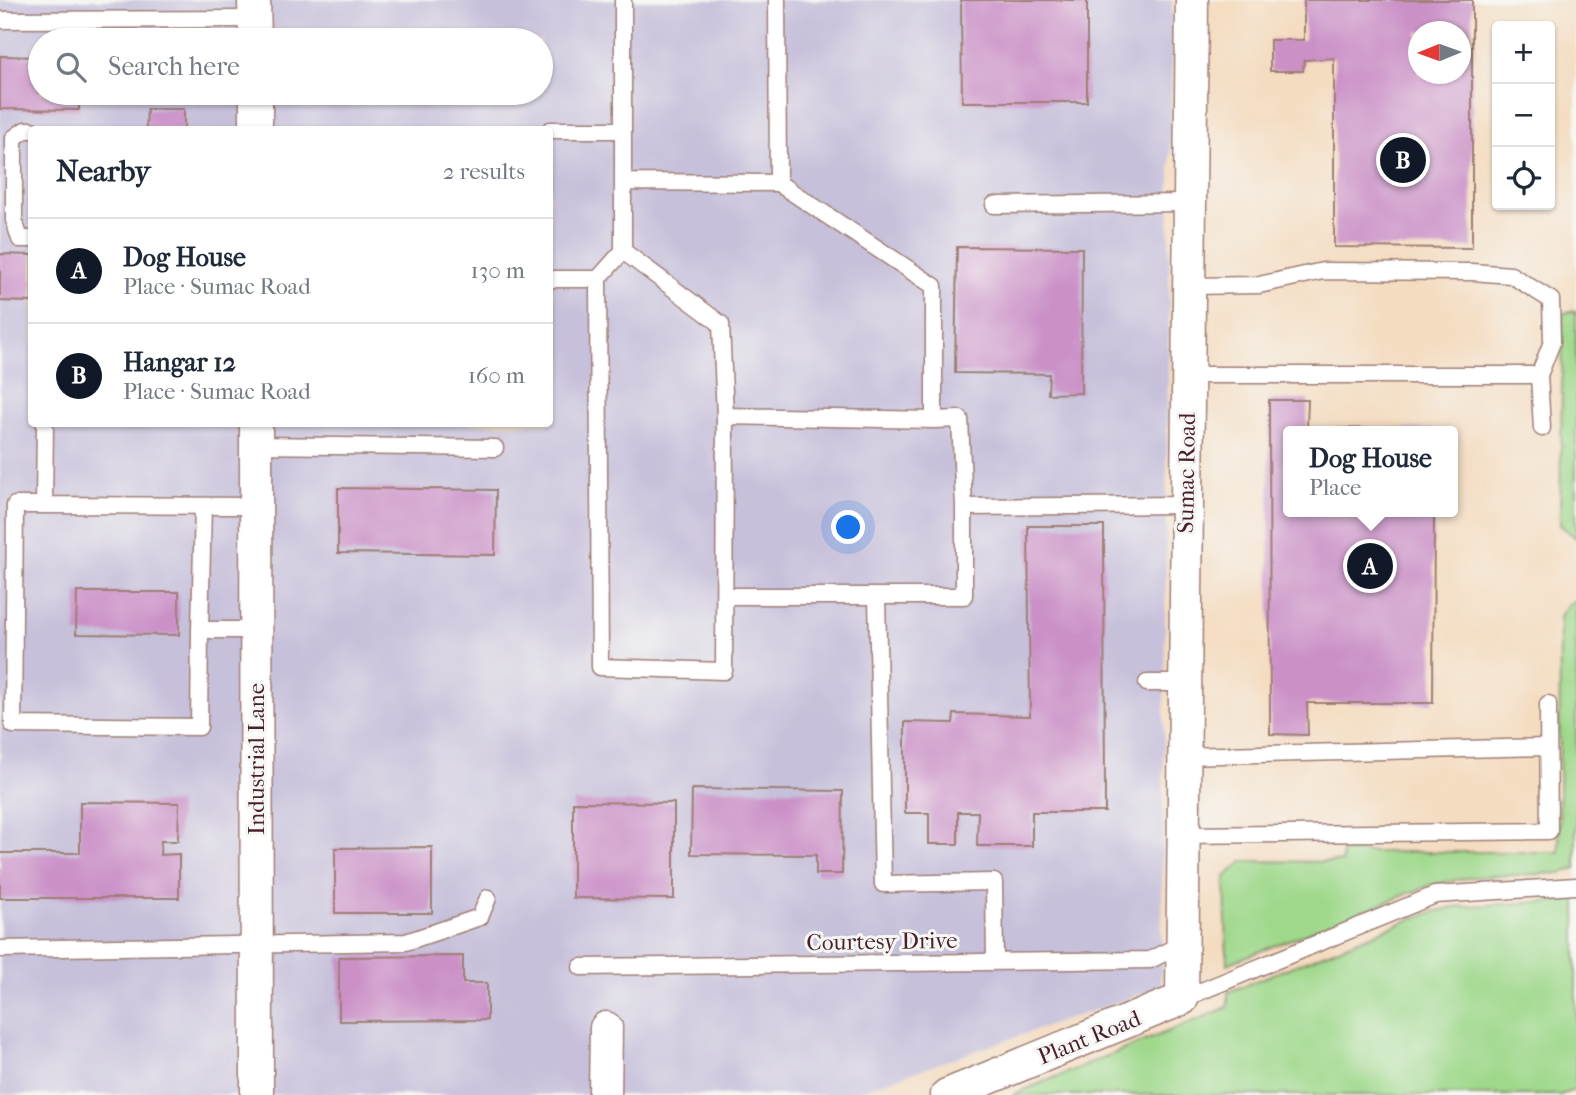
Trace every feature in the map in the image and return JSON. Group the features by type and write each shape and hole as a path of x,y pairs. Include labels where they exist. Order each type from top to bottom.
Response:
{"street":[{"name":"Sumac Road","path":"1181,945 1192,0"},
{"path":"256,105 256,126"},
{"name":"Industrial Lane","path":"256,434 257,1095"},
{"path":"1181,945 1182,999"},
{"name":"Plant Road","path":"947,1095 1182,999"},
{"path":"605,1095 607,1027"}],"lane":[{"path":"623,0 623,251 598,279 600,667 724,671 727,596 721,324 623,251"},
{"path":"777,0 778,183"},
{"path":"0,20 255,20"},
{"path":"28,130 14,138 14,220 20,239 28,239"},
{"path":"553,130 623,130"},
{"path":"623,182 778,183 934,286 934,420"},
{"path":"994,205 1189,204"},
{"path":"1189,286 1259,285 1323,271 1511,275 1551,300 1552,342 1539,375 1542,428"},
{"path":"553,279 598,279"},
{"path":"1187,375 1539,375"},
{"path":"725,416 960,419 964,507 964,596 727,596"},
{"path":"44,505 45,427"},
{"path":"256,434 495,448"},
{"path":"203,506 199,727 12,725 15,505 256,506"},
{"path":"964,507 1186,505"},
{"path":"877,597 883,884 993,882 995,962"},
{"path":"200,630 256,631"},
{"path":"1147,683 1184,683"},
{"path":"1182,835 1549,831 1548,704"},
{"path":"1183,756 1547,747"},
{"path":"1182,999 1435,895 1576,886"},
{"path":"0,949 256,947 406,942 480,917 488,898"},
{"name":"Courtesy Drive","path":"581,967 1150,960 1181,945"}],"shaded area":[{"path":"0,0 1172,0 1161,987 847,1095 0,1095"}],"green space":[{"path":"1576,312 1576,538 1560,525 1563,314"},
{"path":"1576,601 1576,869 1560,873 1473,877 1430,885 1227,964 1225,877 1243,861 1342,862 1342,852 1559,852 1560,616 1568,604"},
{"path":"1576,900 1576,1089 1561,1095 1012,1095 1228,1007 1228,992 1416,917 1453,907"}],"building":[{"path":"961,0 1087,0 1087,102 962,102"},
{"path":"1304,0 1472,0 1472,248 1334,247 1334,58 1304,60 1303,71 1270,71 1270,40 1304,40"},
{"path":"0,56 28,57 28,105 79,105 79,110 0,109"},
{"path":"147,109 184,109 184,126 146,126"},
{"path":"957,247 1082,248 1081,393 1048,394 1049,374 955,373"},
{"path":"0,254 28,255 28,302 0,301"},
{"path":"1269,400 1308,400 1307,426 1283,426 1283,517 1434,517 1433,703 1307,703 1308,735 1270,734"},
{"path":"338,488 496,490 495,555 338,553"},
{"path":"1028,526 1104,526 1105,812 1032,812 1032,846 977,846 978,812 958,812 958,844 929,844 929,813 905,813 905,722 953,723 954,714 1030,716"},
{"path":"77,592 179,592 179,635 76,634"},
{"path":"692,789 843,791 842,874 816,874 816,855 691,854"},
{"path":"80,802 179,803 178,841 161,841 160,855 179,854 179,898 0,898 0,853 80,853"},
{"path":"573,802 674,803 674,899 573,898"},
{"path":"432,847 432,913 335,913 335,848"},
{"path":"463,956 463,983 487,983 487,1020 339,1021 339,957"}],"place":[{"name":"Hangar 12","path":"1403,160"},
{"name":"Dog House","path":"1370,566"}]}
